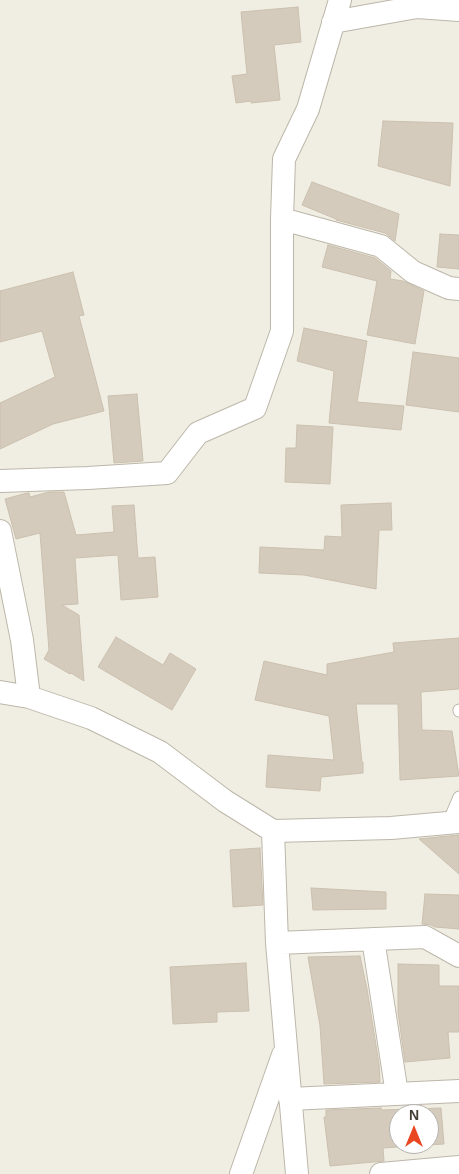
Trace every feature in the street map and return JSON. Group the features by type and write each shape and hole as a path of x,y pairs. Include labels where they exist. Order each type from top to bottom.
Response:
{"street":[{"path":"0,480 88,478 168,473 198,433 255,408 282,331 284,159 308,109 340,0"},
{"path":"334,22 417,7 459,10"},
{"path":"282,219 381,246 413,272 449,288 459,289"},
{"path":"0,531 22,640 29,697"},
{"path":"0,692 29,697 91,718 160,752 225,801 273,831 391,828 453,823"},
{"path":"273,831 277,943 297,1174"},
{"path":"277,943 424,937 459,956"},
{"path":"373,939 397,1094"},
{"path":"241,1174 286,1046"},
{"path":"290,1098 459,1091"},
{"path":"381,1174 459,1167"}],"lane":[{"path":"453,823 459,797"}],"building":[{"path":"298,7 301,42 274,45 280,100 236,103 232,76 247,74 241,12"},
{"path":"383,121 453,123 450,186 378,166"},
{"path":"312,182 399,214 395,241 385,233 336,220 302,205"},
{"path":"440,234 459,235 459,269 437,267"},
{"path":"328,245 375,258 391,271 390,279 403,281 424,291 415,344 367,335 377,281 322,267"},
{"path":"73,272 84,315 79,316 104,411 53,424 0,449 0,403 55,377 42,331 0,342 0,291"},
{"path":"304,328 367,341 357,402 404,406 401,430 329,423 334,371 297,361"},
{"path":"413,352 459,358 459,412 406,405"},
{"path":"137,394 143,461 114,463 108,396"},
{"path":"297,425 333,427 330,484 285,482 286,448 296,448"},
{"path":"49,492 64,492 76,535 114,532 112,506 134,505 138,558 155,557 158,597 121,600 118,555 75,558 78,604 62,605 79,615 84,681 44,659 49,650 40,533 16,539 5,499 27,493 29,493 30,497"},
{"path":"391,503 392,530 379,530 376,589 304,575 259,573 260,547 324,550 325,536 342,537 341,505"},
{"path":"116,637 163,665 170,653 196,669 172,710 98,667"},
{"path":"459,638 459,689 421,692 422,730 452,731 459,776 400,780 398,704 356,704 363,773 321,777 320,791 266,787 268,755 334,760 329,716 255,700 264,661 327,675 327,664 394,652 393,643"},
{"path":"459,835 459,874 419,839 438,837"},
{"path":"260,848 263,905 233,907 230,850"},
{"path":"311,888 386,892 386,909 313,910"},
{"path":"425,894 459,895 459,929 422,924"},
{"path":"360,956 379,1064 380,1082 324,1084 320,1026 308,957"},
{"path":"246,963 249,1011 217,1012 217,1022 173,1024 170,967"},
{"path":"398,964 439,965 439,986 459,986 459,1032 448,1032 450,1058 405,1062 398,1012"},
{"path":"381,1108 382,1110 389,1110 389,1148 383,1148 384,1161 330,1166 324,1117 326,1117 326,1110"},
{"path":"439,1108 441,1108 444,1144 439,1144"}]}
